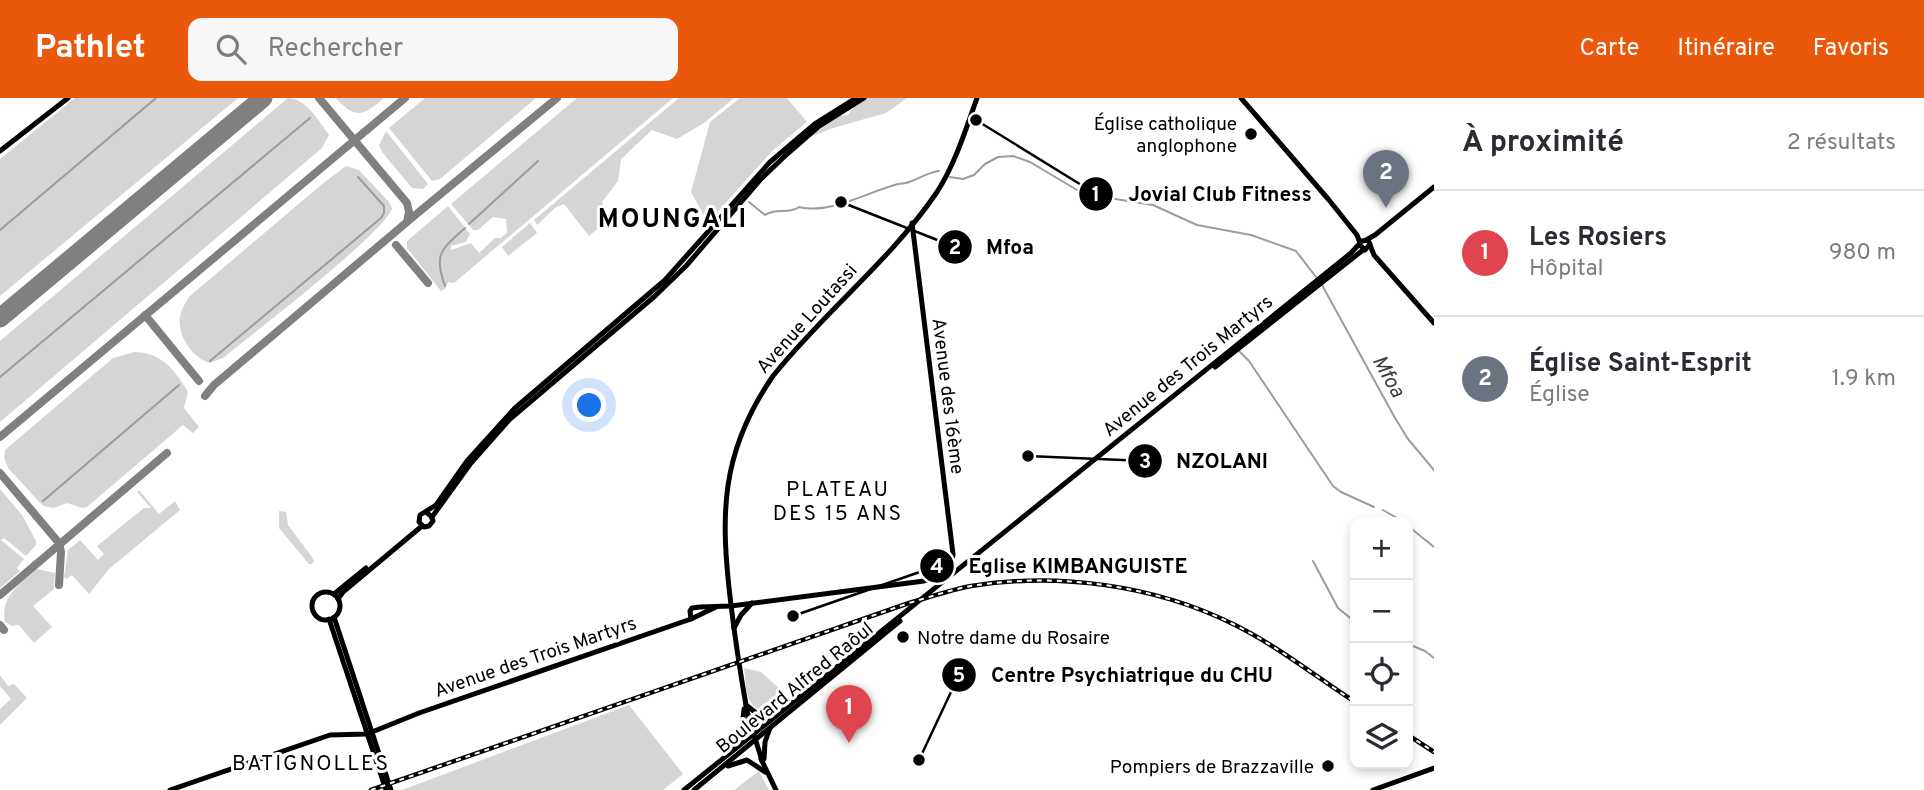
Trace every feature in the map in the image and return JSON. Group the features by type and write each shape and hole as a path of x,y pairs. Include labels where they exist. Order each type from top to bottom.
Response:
{"main road":[{"path":"0,151 68,98"},
{"path":"421,524 429,526 432,517 471,463 504,425 655,296 686,266 768,171 856,98"},
{"path":"421,524 420,515 436,505 467,461 508,414 653,292 770,162 800,135 864,98"},
{"name":"Avenue Loutassi","path":"776,790 753,738 745,705 731,606 724,545 724,513 732,462 747,419 765,386 912,223 940,187 977,98"},
{"path":"1241,98 1434,323"},
{"name":"Avenue des Trois Martyrs","path":"912,609 1434,189"},
{"name":"Avenue des 16ème","path":"912,223 953,554 952,564 945,571"},
{"path":"902,234 914,242"},
{"path":"427,513 432,517"},
{"path":"336,597 421,524"},
{"name":"Avenue des Trois Martyrs","path":"170,790 330,735 369,734 390,724 691,618 692,608 731,606 924,581 945,571"},
{"path":"323,592 336,597 339,610 331,618 319,617 315,613 314,598 323,592"},
{"path":"734,628 752,603"},
{"path":"753,738 778,715 912,609"},
{"name":"Boulevard Alfred Raôul","path":"684,790 726,756 772,726 912,609"},
{"path":"331,618 388,790"},
{"path":"726,756 742,729 745,705 760,716 778,715"},
{"path":"763,763 765,743 772,726"},
{"name":"Boulevard Alfred Raôul","path":"694,790 753,738"},
{"path":"716,772 734,762 747,760 770,777"},
{"path":"1373,790 1434,768"}],"shaded area":[{"path":"75,98 238,98 0,296 0,159"},
{"path":"288,98 301,102 317,117 329,135 322,148 0,422 0,341"},
{"path":"336,98 384,98 360,113 349,110"},
{"path":"425,98 536,98 440,179 432,181 389,128"},
{"path":"577,98 673,98 454,283 448,282 446,288 441,291 407,248 407,241 448,206 470,234 466,242 451,246 451,250 471,243 479,253 495,238 501,238 507,233 506,219 493,217 478,230 473,230 451,204"},
{"path":"679,98 734,98 704,123 677,139 652,130 621,159 618,181 602,202 610,218 589,236 564,204 556,207 537,225 534,220"},
{"path":"740,98 787,98 807,122 772,151 708,223 691,192 710,122"},
{"path":"868,98 907,98 886,113 807,138 839,116 848,115 854,107"},
{"path":"386,131 428,184 423,189 412,188 382,152 379,145"},
{"path":"346,166 359,170 389,202 392,208 384,220 343,260 223,358 210,363 197,356 183,338 180,324 181,311 190,296"},
{"path":"530,223 537,233 508,256 502,247"},
{"path":"134,352 160,359 178,376 188,392 184,408 199,427 193,433 183,425 87,507 67,503 54,508 43,506 8,468 4,457 5,450 113,358"},
{"path":"0,489 22,515 36,545 26,556 4,538 1,540 24,559 17,568 20,571 0,588"},
{"path":"139,490 159,514 175,501 180,510 109,569 89,594 72,575 67,579 64,577 68,550 80,540 98,560 104,554 97,546 144,508 151,508 137,492"},
{"path":"279,511 286,512 288,525 312,557 312,564 309,564 279,528"},
{"path":"37,569 55,573 54,589 33,606 52,627 34,643 19,625 12,626 5,622 4,613 13,591"},
{"path":"744,668 761,672 791,699 770,713 755,707 748,697"},
{"path":"0,675 8,686 14,684 27,698 0,725 0,709 11,699 0,686"},
{"path":"629,705 683,774 663,790 402,790"},
{"path":"759,771 769,790 734,790"}],"waterway":[{"path":"0,230 156,98"},
{"path":"0,377 310,118"},
{"name":"Mfoa","path":"950,177 963,179 974,175 985,164 998,157 1013,156 1030,162 1077,190 1153,205 1197,225 1251,235 1296,251 1316,277"},
{"path":"469,224 538,161"},
{"name":"Mfoa","path":"749,202 765,215 799,207 824,208 939,171"},
{"path":"210,361 381,218 384,206 358,177"},
{"path":"445,286 440,266 442,252 465,228"},
{"name":"Mfoa","path":"1322,285 1395,418 1408,439 1434,470"},
{"path":"1239,351 1249,361 1333,486 1374,507"},
{"path":"43,501 179,385"},
{"path":"1383,510 1395,517"},
{"path":"1413,530 1434,547"},
{"path":"1313,561 1338,608 1350,618"},
{"path":"1413,646 1434,658"}],"taxiway":[{"path":"205,396 214,385 407,222 407,203 319,98"},
{"path":"0,437 405,98"},
{"path":"408,221 557,98"},
{"path":"396,245 428,283"},
{"path":"145,315 199,381"},
{"path":"0,595 167,453"},
{"path":"0,473 59,543 59,585"},
{"path":"0,625 4,630"}],"runway":[{"path":"0,318 263,98"}],"railway":[{"path":"371,790 909,603 971,586 1004,582 1105,585 1171,600 1249,632 1350,699"},
{"path":"1413,738 1434,752"}],"place":[{"name":"Jovial Club Fitness","path":"976,120"},
{"name":"Église catholique anglophone","path":"1251,134"},
{"name":"Mfoa","path":"841,202"},
{"name":"Église Saint-Esprit","path":"1386,208"},
{"name":"NZOLANI","path":"1028,456"},
{"name":"Eglise KIMBANGUISTE","path":"793,616"},
{"name":"Notre dame du Rosaire","path":"903,637"},
{"name":"Les Rosiers","path":"849,743"},
{"name":"Centre Psychiatrique du CHU","path":"919,760"},
{"name":"Pompiers de Brazzaville","path":"1328,766"}],"district":[{"name":"MOUNGALI","path":"673,218"},
{"name":"PLATEAU DES 15 ANS","path":"838,501"},
{"name":"BATIGNOLLES","path":"311,763"}]}
